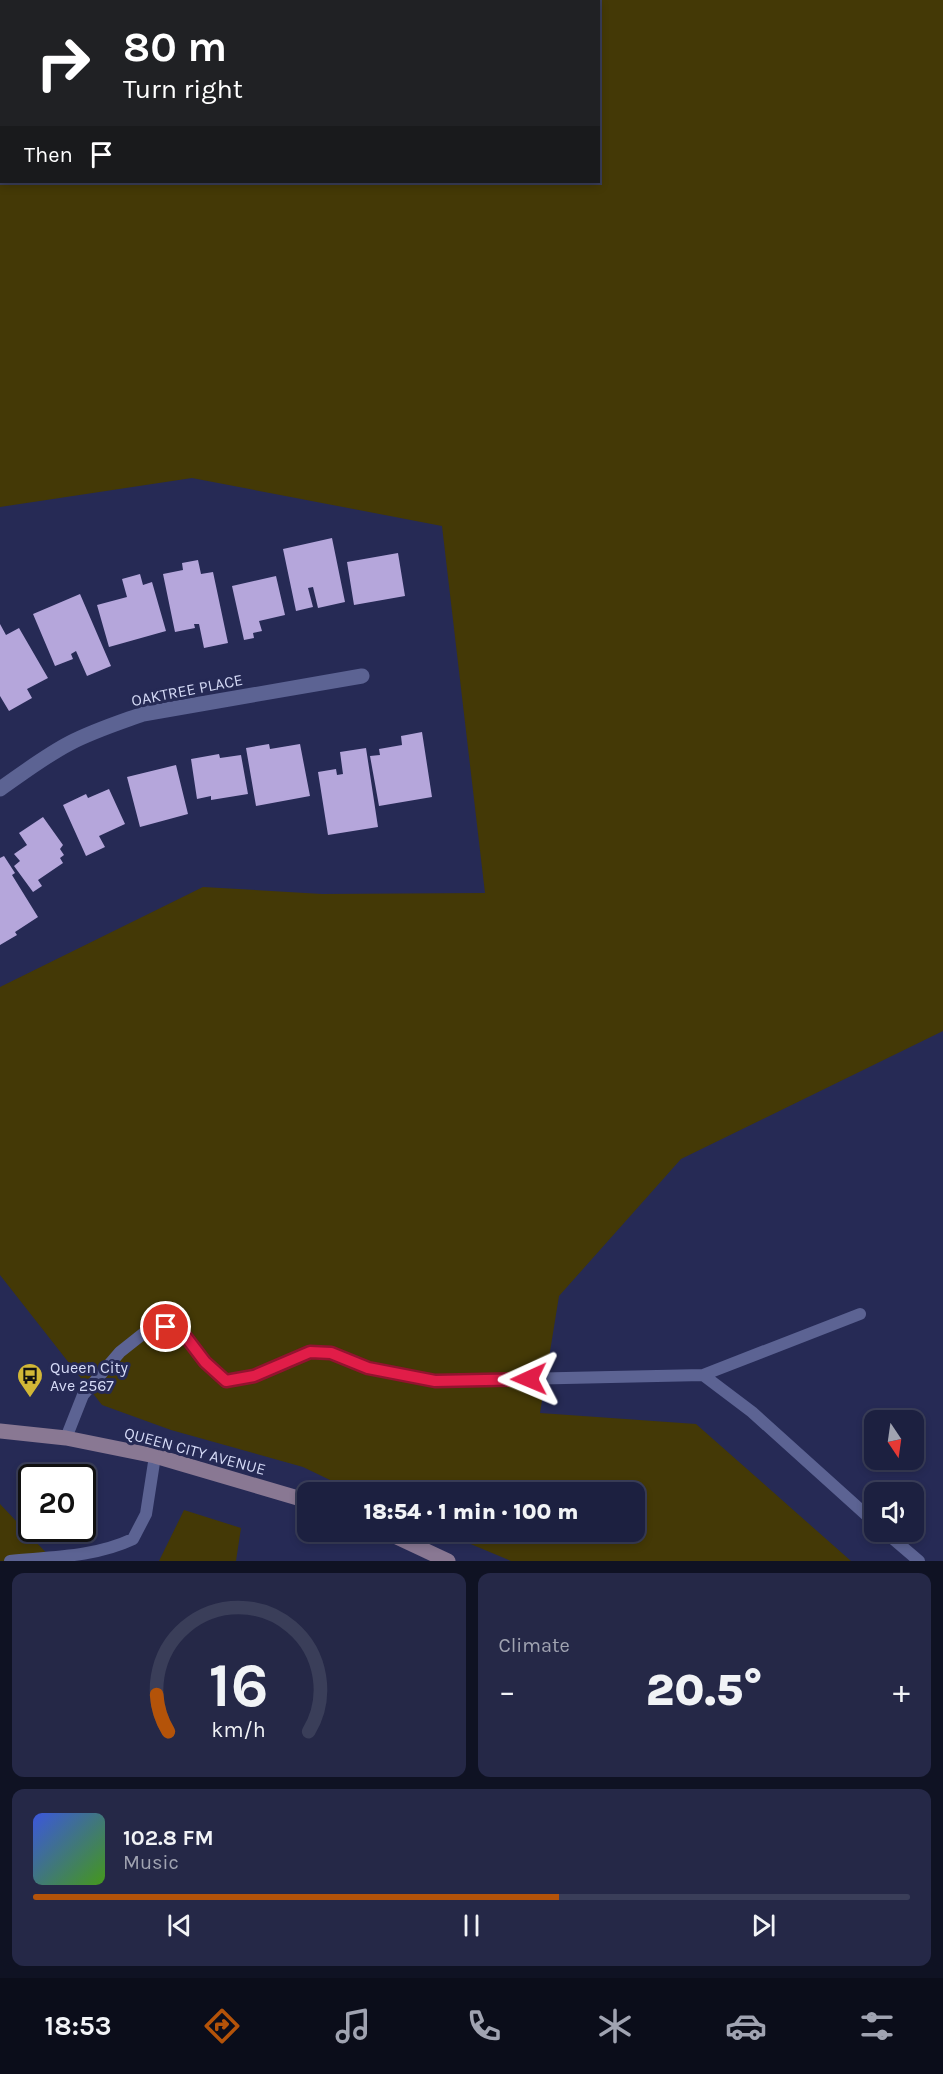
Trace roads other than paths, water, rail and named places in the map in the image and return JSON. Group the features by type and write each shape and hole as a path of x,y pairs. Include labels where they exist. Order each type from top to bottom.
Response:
{"main road":[{"name":"QUEEN CITY AVENUE","path":"0,1431 66,1438 155,1456 297,1498"},
{"path":"408,1542 448,1561"}],"street":[{"name":"OAKTREE PLACE","path":"0,789 71,742 143,714 362,676"}],"lane":[{"path":"66,1438 83,1395 120,1352 144,1332 166,1327 186,1337 205,1362 226,1381 254,1376 310,1352 331,1353 368,1368 435,1381 600,1378 703,1375 860,1314"},
{"path":"703,1375 752,1412 864,1513"},
{"path":"10,1561 82,1554 115,1548 134,1539 146,1514 155,1456"},
{"path":"897,1542 919,1561"}],"place":[{"name":"Queen City Ave 2567","path":"30,1399"}]}
